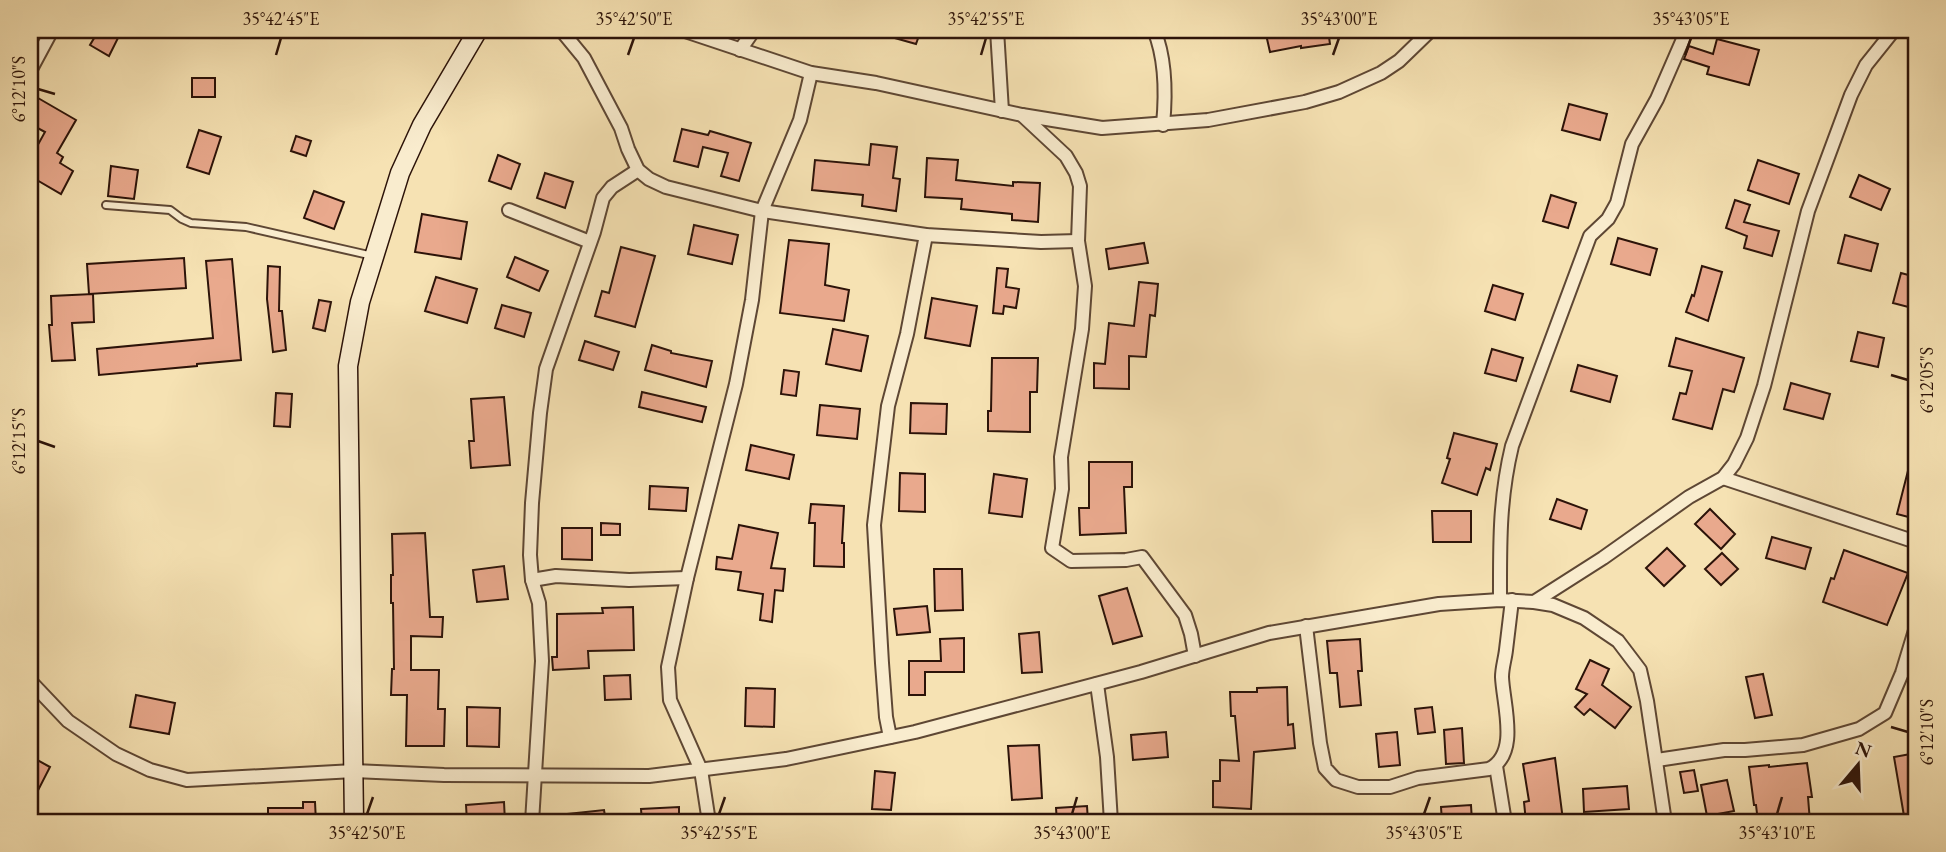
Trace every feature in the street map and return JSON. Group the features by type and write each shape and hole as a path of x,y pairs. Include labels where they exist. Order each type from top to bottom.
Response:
{"street":[{"path":"30,71 52,30"},
{"path":"354,822 348,366 360,302 400,173 422,125 478,30"},
{"path":"561,30 584,58 621,128 638,170 666,187 762,211 926,235 1041,242 1077,241"},
{"path":"682,30 811,73 876,83 1021,115 1102,128 1208,120 1305,102 1339,92 1381,74 1399,61 1426,32"},
{"path":"740,50 754,30"},
{"path":"997,30 1002,111"},
{"path":"1154,30 1162,63 1165,100 1163,125"},
{"path":"1505,822 1496,766 1504,752 1508,729 1502,676 1506,600 1500,516 1505,475 1512,446 1590,236 1608,219 1617,203 1632,144 1652,109 1687,30"},
{"path":"1534,602 1603,558 1689,497 1723,478 1734,464 1747,438 1764,386 1808,211 1851,96 1866,65 1894,30"},
{"path":"709,822 701,770 670,700 668,667 687,578 736,384 752,300 762,211 800,120 811,73"},
{"path":"1021,115 1066,156 1080,186 1077,241 1085,286 1082,329 1061,457 1062,489 1052,548 1072,561 1142,557 1185,615 1195,656"},
{"path":"533,822 542,661 539,603 532,580 530,555 532,503 546,369 603,198 612,187 638,170"},
{"path":"509,210 590,242"},
{"path":"890,737 886,717 874,525 888,406 907,334 926,235"},
{"path":"1723,478 1916,542"},
{"path":"532,580 556,576 629,580 687,578"},
{"path":"30,684 68,721 116,754 150,770 187,779 354,771 444,775 649,776 786,759 890,737 1097,684 1269,633 1439,604 1506,600 1534,602 1553,604 1584,618 1618,641 1640,670 1657,760 1665,822"},
{"path":"1306,626 1320,743 1325,768 1336,780 1357,787 1390,787 1419,778 1482,771 1496,766"},
{"path":"1657,760 1724,750 1803,745 1859,729 1885,713 1902,673 1916,627"},
{"path":"1097,684 1107,757 1111,822"}],"lane":[{"path":"106,205 170,210 191,223 246,227 375,256"}],"building":[{"path":"99,30 118,38 109,56 90,45"},
{"path":"878,30 921,30 916,44 877,33"},
{"path":"1265,30 1328,30 1330,44 1270,52"},
{"path":"1717,39 1759,50 1749,85 1707,74 1709,67 1684,59 1689,46 1713,54"},
{"path":"192,78 215,78 215,97 192,97"},
{"path":"38,98 76,120 57,153 63,157 60,163 73,171 61,194 30,176 30,159 45,132 30,124 30,113"},
{"path":"1569,104 1607,114 1600,140 1562,130"},
{"path":"682,129 708,135 710,131 751,143 739,181 721,176 728,153 703,147 698,167 674,161"},
{"path":"199,130 221,137 209,174 187,167"},
{"path":"296,136 311,141 306,156 291,151"},
{"path":"871,144 897,147 893,178 900,179 896,211 862,206 863,195 812,190 815,160 869,165"},
{"path":"498,155 520,164 511,189 489,181"},
{"path":"927,158 958,160 956,180 1013,186 1013,182 1040,183 1038,222 1012,220 1012,214 961,209 962,199 925,197"},
{"path":"1758,160 1799,174 1789,204 1748,190"},
{"path":"111,166 138,170 134,199 108,196"},
{"path":"545,173 573,182 565,208 537,198"},
{"path":"1859,175 1890,189 1881,210 1850,197"},
{"path":"314,191 344,202 334,229 304,218"},
{"path":"1551,195 1576,203 1568,228 1543,221"},
{"path":"1735,200 1750,205 1744,222 1779,231 1772,256 1744,248 1747,236 1726,228"},
{"path":"422,214 467,222 461,259 415,252"},
{"path":"694,225 738,235 732,264 688,254"},
{"path":"1845,235 1878,244 1871,271 1838,263"},
{"path":"1618,238 1657,249 1650,275 1611,264"},
{"path":"789,240 829,244 825,285 849,290 844,321 780,313"},
{"path":"1144,243 1148,263 1109,269 1106,249"},
{"path":"621,247 655,256 635,327 595,316 602,291 609,293"},
{"path":"515,257 548,271 539,291 507,277"},
{"path":"184,258 186,288 89,294 87,264"},
{"path":"232,259 241,360 99,375 97,349 213,338 206,261"},
{"path":"268,266 280,267 279,311 282,311 286,350 273,352 267,299"},
{"path":"1702,266 1722,272 1708,321 1686,312 1692,295 1694,296"},
{"path":"997,268 1008,269 1006,287 1019,289 1016,308 1004,306 1003,314 993,313"},
{"path":"1901,273 1916,277 1916,309 1893,303"},
{"path":"436,277 477,289 467,323 425,311"},
{"path":"1139,282 1158,284 1155,316 1150,315 1146,357 1129,356 1129,389 1094,388 1094,363 1105,364 1109,323 1134,326"},
{"path":"1493,285 1523,294 1515,320 1485,311"},
{"path":"93,294 94,322 72,323 75,360 52,361 49,325 52,325 51,296"},
{"path":"932,298 977,306 970,346 925,338"},
{"path":"319,300 331,302 325,331 313,328"},
{"path":"502,305 531,313 524,337 495,328"},
{"path":"833,329 868,336 861,371 826,364"},
{"path":"1858,332 1884,338 1878,367 1851,361"},
{"path":"1676,338 1744,358 1734,392 1723,389 1712,429 1673,419 1680,393 1686,394 1692,371 1669,366"},
{"path":"585,341 619,352 613,370 579,360"},
{"path":"652,345 671,353 712,361 706,387 645,370"},
{"path":"1492,349 1523,358 1516,381 1485,373"},
{"path":"992,358 1038,358 1037,392 1030,392 1030,432 988,431"},
{"path":"1578,365 1617,376 1610,402 1571,391"},
{"path":"784,370 799,372 796,396 781,394"},
{"path":"1791,383 1830,394 1823,419 1784,409"},
{"path":"642,392 706,407 702,422 639,407"},
{"path":"276,393 292,394 290,427 274,426"},
{"path":"504,397 510,465 471,468 469,441 474,441 471,399"},
{"path":"911,403 947,404 946,434 910,433"},
{"path":"820,405 860,409 857,439 817,435"},
{"path":"1454,433 1497,444 1490,470 1486,468 1477,495 1442,483 1450,459 1447,458"},
{"path":"751,445 794,455 789,479 746,470"},
{"path":"1912,455 1916,455 1916,519 1897,514"},
{"path":"1089,462 1132,462 1132,487 1124,487 1126,533 1080,535 1079,508 1089,508"},
{"path":"900,473 925,474 925,512 899,511"},
{"path":"994,474 1027,479 1022,517 989,513"},
{"path":"650,486 688,488 686,511 649,509"},
{"path":"1557,499 1587,510 1581,529 1550,519"},
{"path":"811,504 844,506 844,567 814,566 815,523 809,523"},
{"path":"1710,509 1735,534 1721,549 1695,524"},
{"path":"1432,511 1471,511 1471,542 1433,542"},
{"path":"601,523 620,524 620,535 601,535"},
{"path":"739,525 778,533 771,568 785,569 783,591 775,590 772,622 760,620 763,594 738,590 741,572 716,569 717,557 732,559"},
{"path":"562,528 592,528 592,560 562,559"},
{"path":"425,533 430,617 443,617 442,637 411,636 411,670 439,670 438,709 445,709 444,746 406,746 407,695 391,695 394,669 392,534"},
{"path":"1772,537 1811,548 1805,569 1766,558"},
{"path":"1667,548 1685,566 1664,586 1646,568"},
{"path":"1844,550 1908,573 1887,625 1823,602"},
{"path":"1722,553 1738,569 1721,585 1705,569"},
{"path":"504,566 508,599 477,602 473,570"},
{"path":"934,569 962,569 963,610 935,611"},
{"path":"1127,588 1142,636 1113,644 1099,596"},
{"path":"927,606 930,632 897,635 894,609"},
{"path":"633,607 634,650 588,651 589,668 553,670 552,657 557,657 557,614 603,613 602,608"},
{"path":"1039,632 1042,672 1022,673 1019,634"},
{"path":"964,638 964,672 925,672 925,695 909,695 909,661 941,661 940,639"},
{"path":"1360,639 1362,671 1358,671 1361,705 1340,707 1337,673 1330,673 1327,641"},
{"path":"1590,660 1609,669 1602,685 1631,707 1615,728 1590,709 1584,715 1575,707 1587,694 1576,689"},
{"path":"1763,674 1772,715 1755,718 1746,677"},
{"path":"630,675 631,699 605,700 604,676"},
{"path":"1287,687 1288,725 1293,724 1295,748 1254,752 1251,809 1213,807 1213,781 1220,781 1220,760 1239,761 1235,716 1231,716 1230,692 1257,692 1257,688"},
{"path":"746,688 775,689 774,727 745,726"},
{"path":"136,695 175,703 169,734 130,727"},
{"path":"467,707 500,708 499,747 467,746"},
{"path":"1432,707 1435,732 1418,734 1415,709"},
{"path":"1462,728 1464,763 1446,764 1444,730"},
{"path":"1166,732 1168,757 1133,760 1131,735"},
{"path":"1397,732 1400,765 1379,767 1376,734"},
{"path":"1039,745 1042,798 1012,800 1008,746"},
{"path":"1916,753 1916,814 1904,816 1894,757"},
{"path":"30,756 50,767 30,806"},
{"path":"1555,758 1563,820 1526,822 1524,802 1529,801 1523,764"},
{"path":"1807,763 1812,797 1808,797 1810,822 1758,822 1749,767"},
{"path":"1694,770 1698,791 1684,793 1680,772"},
{"path":"875,771 895,773 891,810 872,809"},
{"path":"1727,780 1734,811 1707,816 1701,785"},
{"path":"1627,786 1629,809 1584,812 1583,789"},
{"path":"303,802 315,802 316,822 268,822 268,808 303,808"},
{"path":"504,802 505,822 467,822 466,805"},
{"path":"1471,805 1472,822 1442,822 1441,807"},
{"path":"1087,806 1088,822 1057,822 1056,808"},
{"path":"679,807 679,822 642,822 641,809"},
{"path":"604,810 606,822 569,822 568,814"}]}
